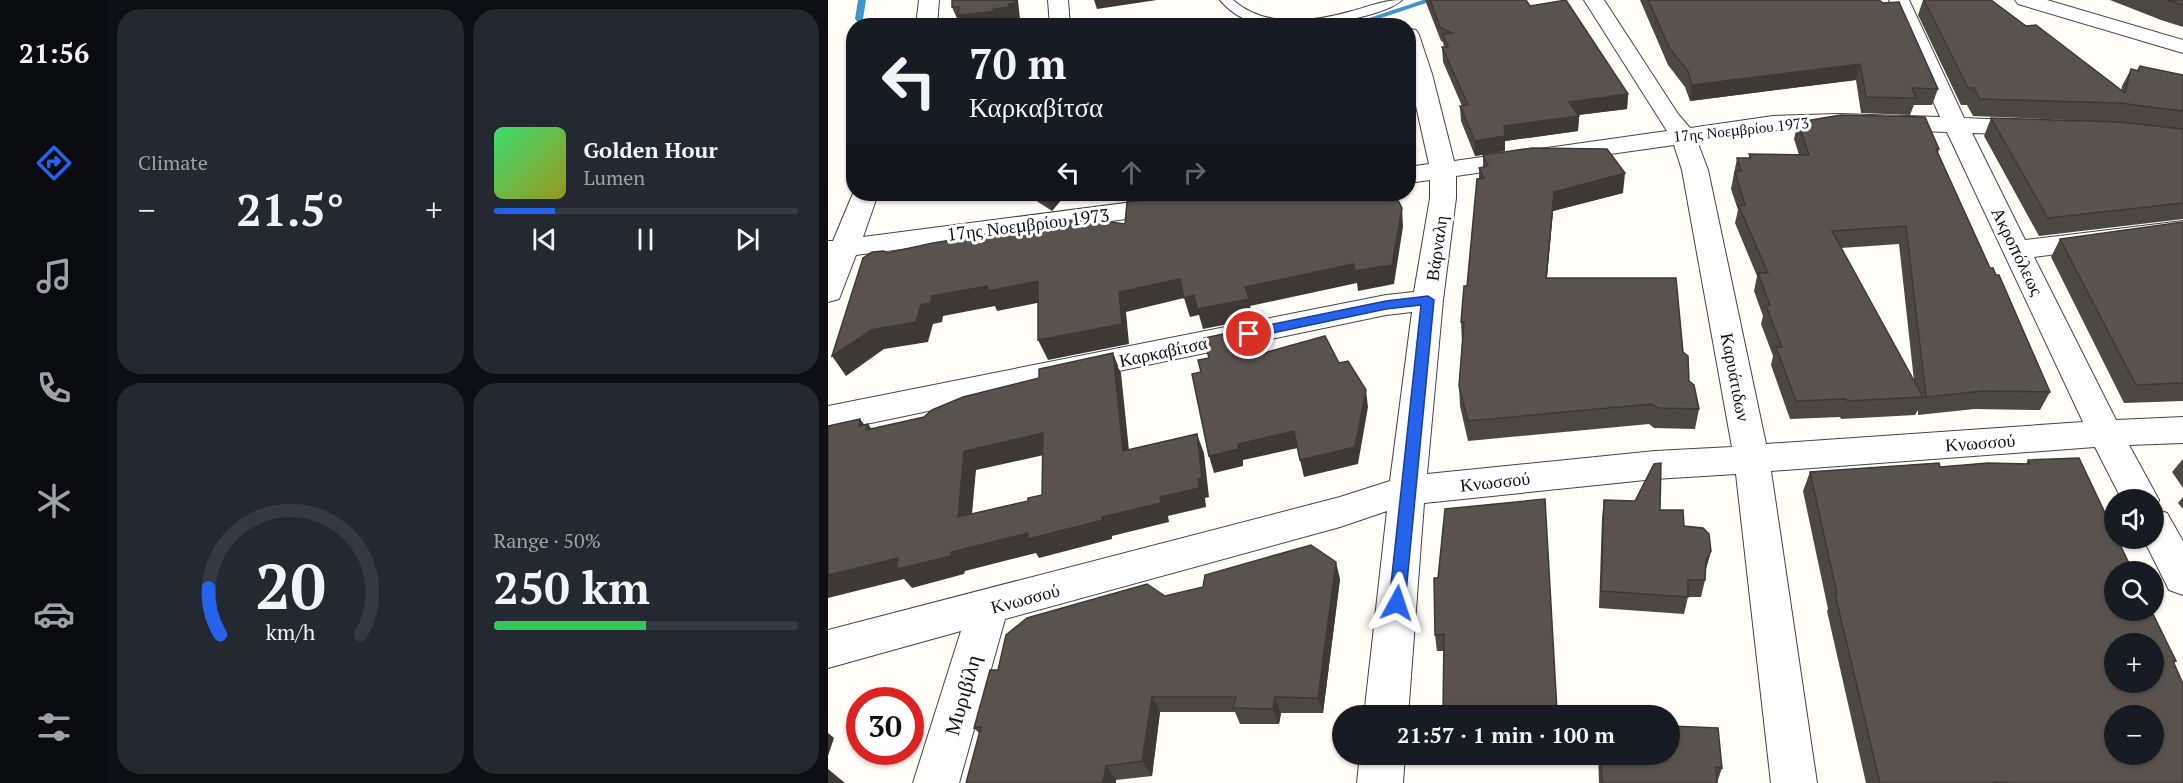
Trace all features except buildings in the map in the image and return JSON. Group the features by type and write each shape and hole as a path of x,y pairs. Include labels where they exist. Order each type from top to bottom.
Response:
{"street":[{"path":"927,18 929,0"},
{"path":"1058,0 1059,18"},
{"name":"Καρυάτιδων","path":"1594,0 1669,118 1683,135 1695,171 1752,460 1794,783"},
{"name":"Ακροπόλεως","path":"1899,0 1956,126 2105,433 2135,489"},
{"path":"2025,0 2183,47"},
{"path":"2051,0 2183,39"},
{"name":"Βάρναλη","path":"1387,705 1407,490 1428,300 1443,198 1443,170 1416,59"},
{"name":"17ης Νοεμβρίου 1973","path":"1416,174 1683,135 1801,121 2051,128"},
{"path":"828,292 836,249 861,201"},
{"name":"17ης Νοεμβρίου 1973","path":"836,249 1194,202"},
{"path":"2018,250 2183,229"},
{"name":"Καρκαβίτσα","path":"828,419 1386,305 1428,300"},
{"name":"Κνωσσού","path":"828,649 1340,512 1407,490 1655,465 1752,460 1780,456 2105,433 2183,430"},
{"path":"2164,543 2183,578"},
{"name":"Μυριβίλη","path":"936,783 988,608"},
{"path":"1380,783 1382,765"}],"lane":[{"path":"1226,0 1242,13 1253,18"},
{"path":"1340,18 1396,0"}],"waterway":[{"path":"859,18 862,0"},
{"path":"1374,18 1431,0"}],"route":[{"path":"1249,334 1386,305 1428,300 1397,603"}]}
